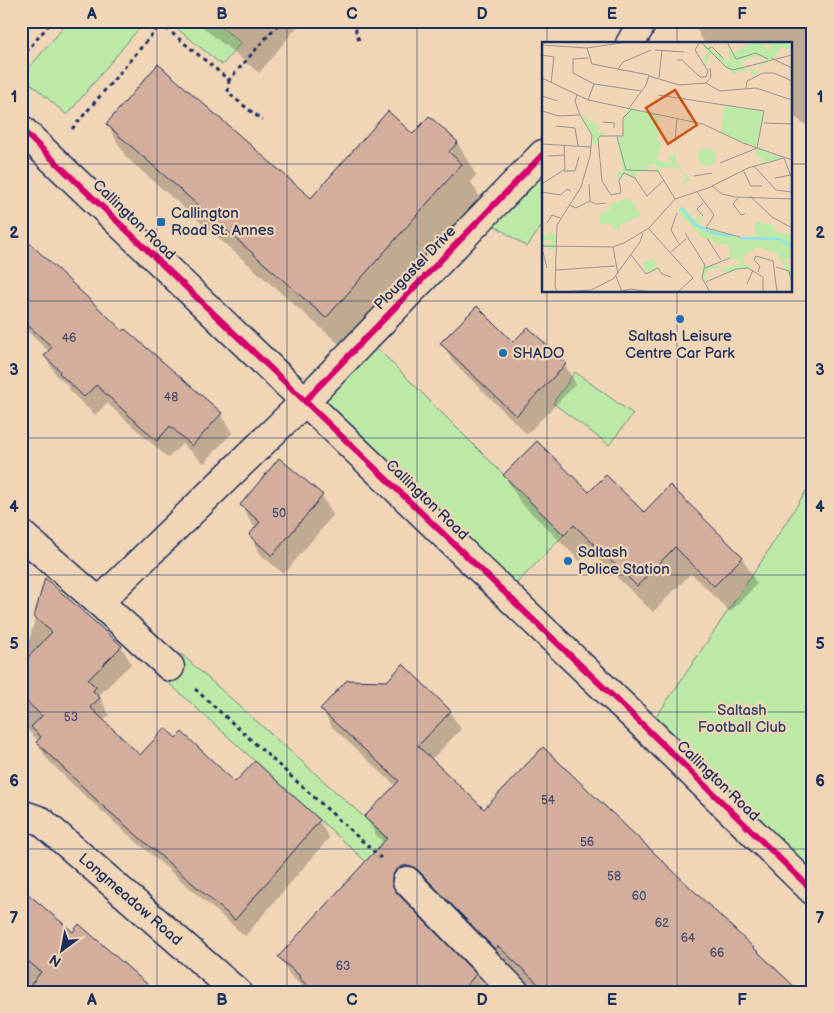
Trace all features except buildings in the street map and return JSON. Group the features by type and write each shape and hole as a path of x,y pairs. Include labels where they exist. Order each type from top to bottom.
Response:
{"street":[{"path":"631,42 643,21"},
{"name":"Callington Road","path":"21,129 646,728 813,892"},
{"name":"Plougastel Drive","path":"98,602 305,401 542,155"},
{"path":"21,534 170,667"},
{"name":"Longmeadow Road","path":"21,814 41,821 237,992"},
{"path":"407,881 515,992"}],"path":[{"path":"21,58 52,21"},
{"path":"262,120 228,93 229,80 282,21"},
{"path":"353,21 358,41"},
{"path":"49,156 161,24 229,80"},
{"path":"170,667 407,881"}],"green space":[{"path":"69,21 145,21 67,115 22,76"},
{"path":"168,21 214,21 241,43 222,65"},
{"path":"542,155 542,225 527,247 482,217"},
{"path":"366,337 564,535 506,594 305,401"},
{"path":"575,372 633,414 609,445 553,403"},
{"name":"Saltash Football Club","path":"813,480 813,891 646,728 663,707 761,562"},
{"path":"181,654 415,865 423,868 400,891 392,885 161,676"}],"cycle path":[{"path":"21,129 646,728 813,891"},
{"path":"305,401 542,155"}],"place":[{"name":"Callington Road St. Annes","path":"161,222"},
{"name":"Saltash Leisure Centre Car Park","path":"680,319"},
{"name":"SHADO","path":"503,353"},
{"name":"Saltash Police Station","path":"568,561"}]}
